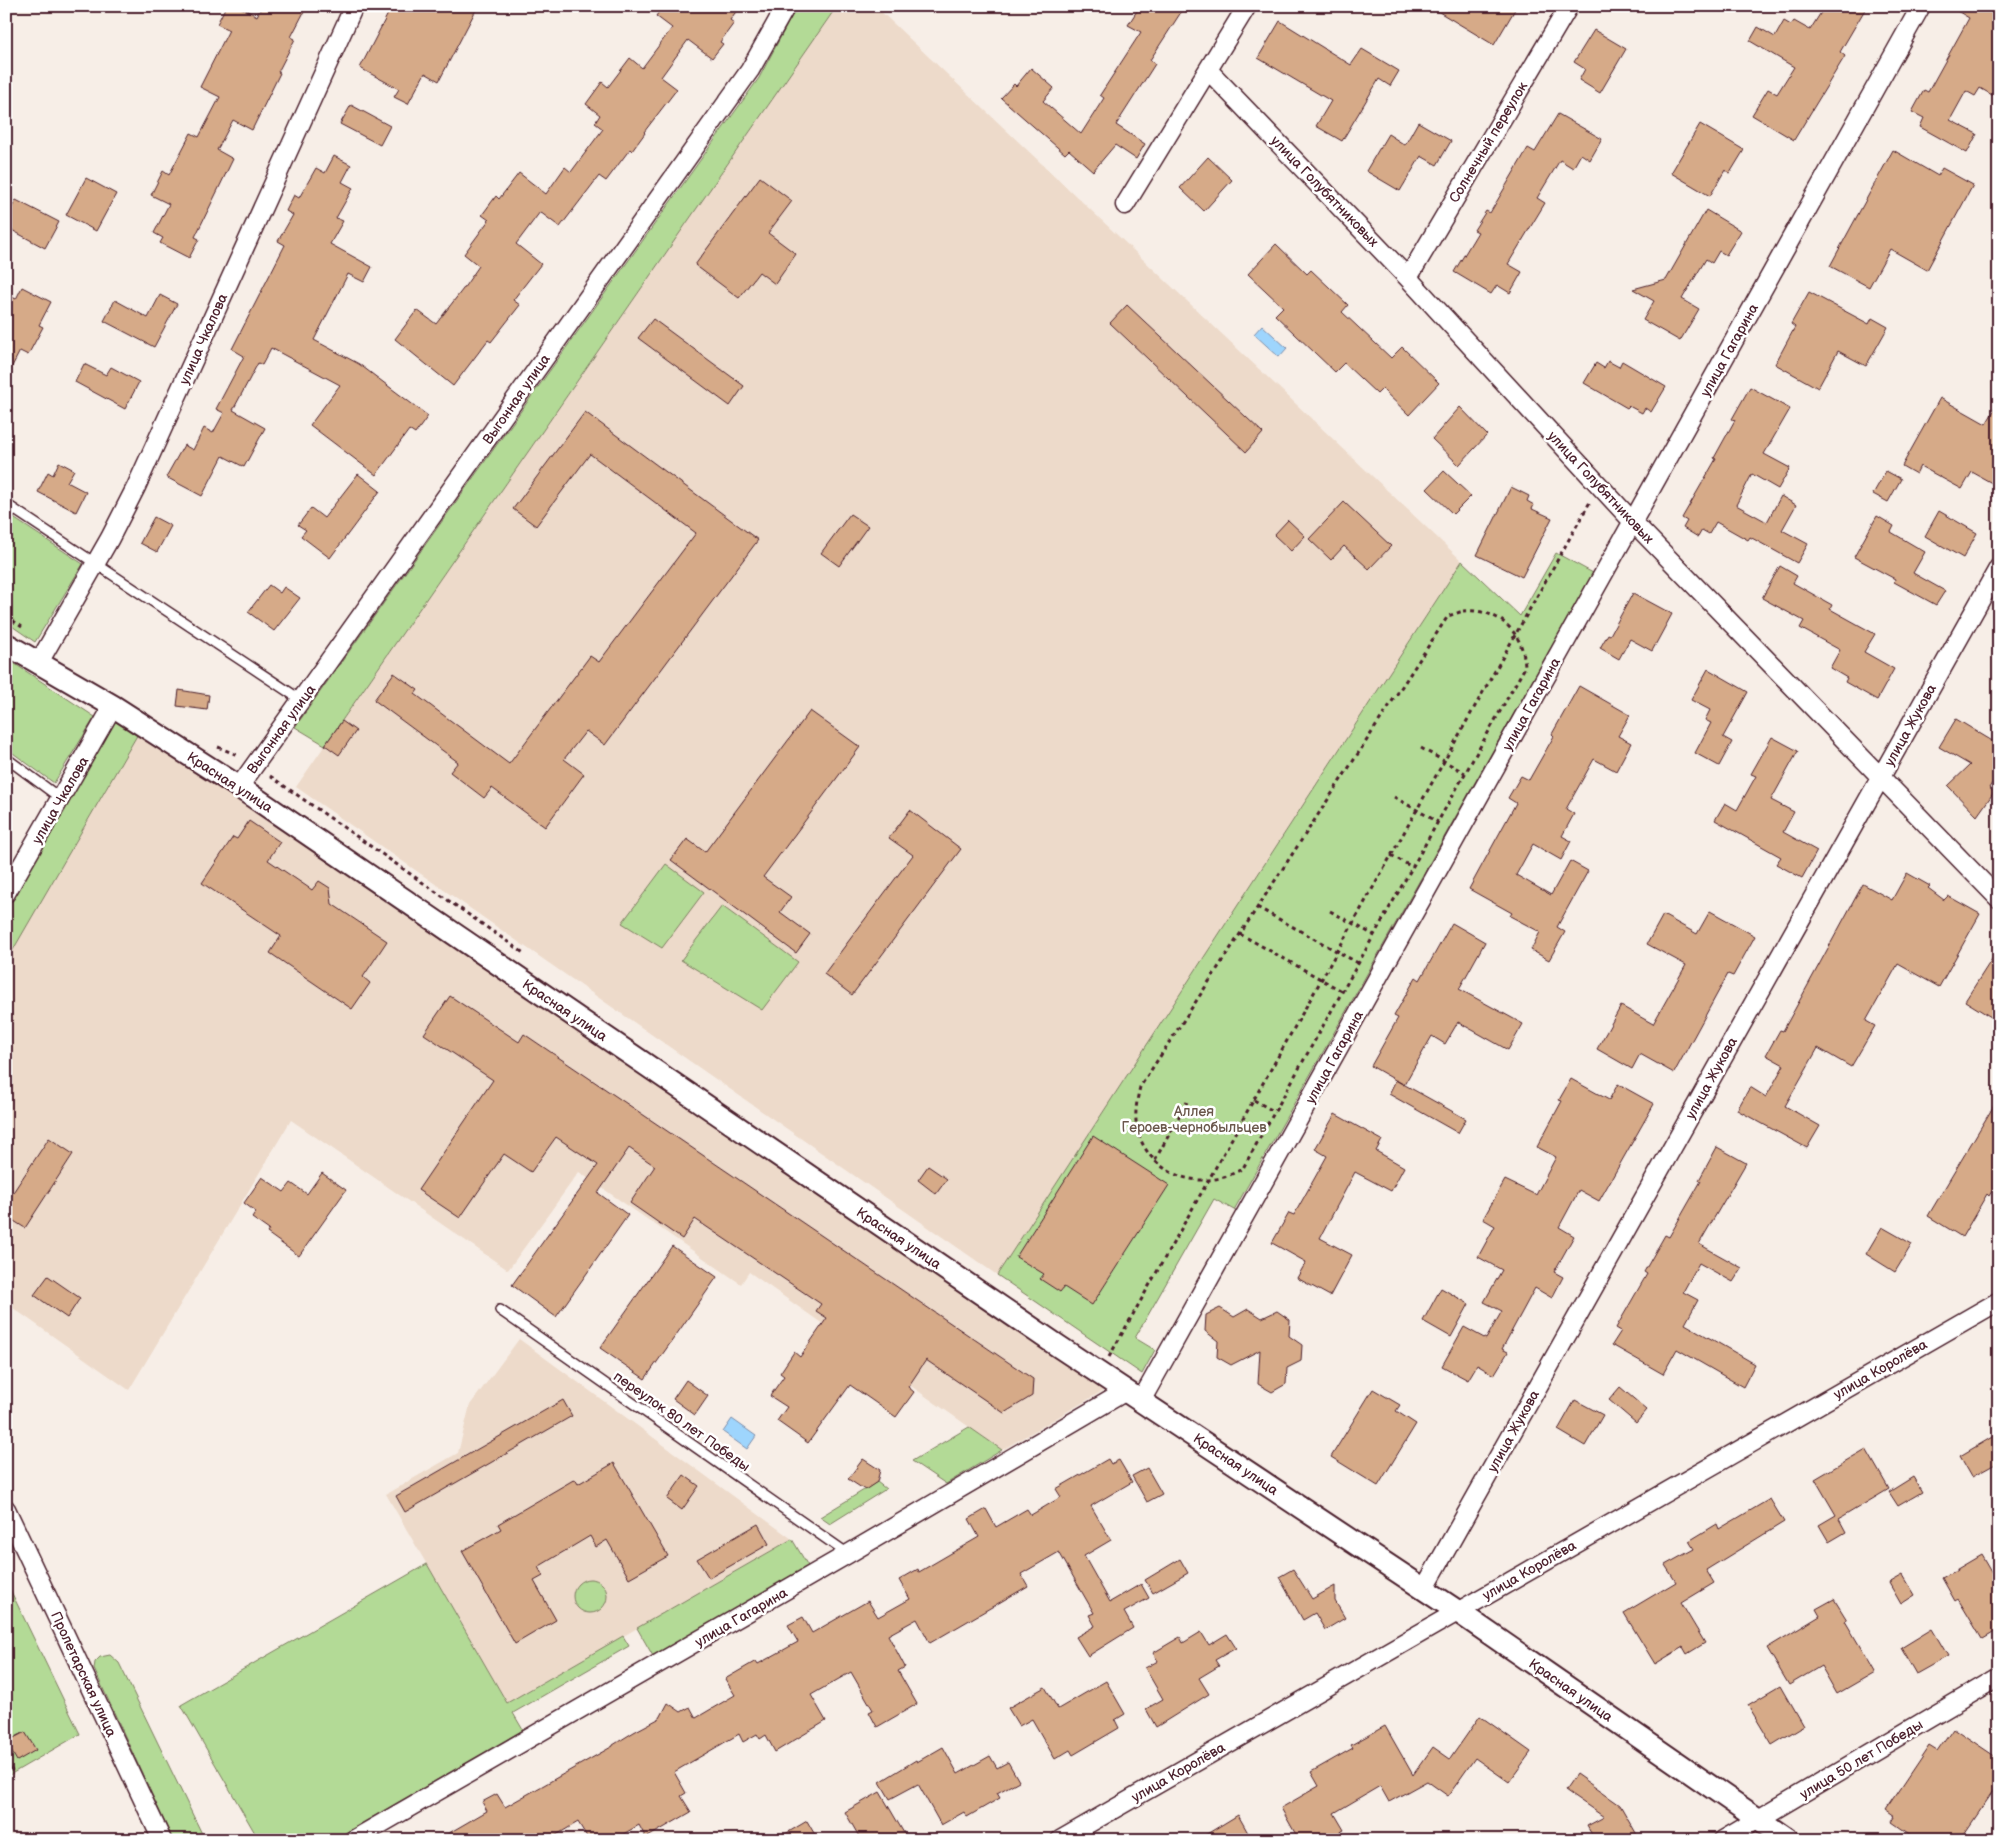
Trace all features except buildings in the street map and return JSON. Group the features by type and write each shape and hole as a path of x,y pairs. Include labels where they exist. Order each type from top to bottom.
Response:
{"street":[{"name":"улица Чкалова","path":"38,664 96,564 136,487 354,6"},
{"name":"Выгонная улица","path":"239,787 750,70 786,6"},
{"path":"1125,205 1209,71 1247,6"},
{"name":"Солнечный переулок","path":"1408,278 1568,6"},
{"name":"улица Гагарина","path":"353,1840 848,1554 1134,1396 1633,522 1922,6"},
{"name":"улица Голубятниковых","path":"1209,71 1408,278 1633,522 1880,778 1999,898"},
{"name":"улица Жукова","path":"1424,1589 1999,567"},
{"name":"Красная улица","path":"6,644 113,706 239,787 1134,1396 1458,1611 1788,1840"},
{"name":"улица Чкалова","path":"6,893 113,706"},
{"name":"улица Королёва","path":"1060,1840 1999,1301"},
{"name":"Пролетарская улица","path":"6,1509 162,1840"},
{"name":"улица 50 лет Победы","path":"1723,1840 1999,1678"}],"lane":[{"path":"6,504 301,700"},
{"path":"6,758 60,798"},
{"name":"переулок 80 лет Победы","path":"500,1310 848,1554"}],"path":[{"path":"1107,1360 1599,486"},
{"path":"1471,610 1501,619 1516,634 1523,651 1525,667 1465,773 1243,1168 1227,1177 1208,1181 1182,1177 1165,1169 1155,1160 1142,1142 1136,1124 1136,1106 1140,1087 1448,616 1471,610"},
{"path":"1421,748 1465,773"},
{"path":"1394,798 1438,822"},
{"path":"1391,855 1413,867"},
{"path":"1257,907 1358,964"},
{"path":"1330,911 1374,935"},
{"path":"1240,934 1342,991"},
{"path":"1253,1100 1275,1112"},
{"path":"1155,1160 1187,1102"},
{"path":"6,1761 13,1773"}],"shaded area":[{"path":"837,6 875,6 1462,561 997,1275 296,787"},
{"path":"139,732 1111,1386 1002,1450 749,1272 741,1284 579,1172 508,1270 291,1120 129,1390 6,1303 6,962"},
{"path":"519,1339 792,1539 507,1703 386,1494 458,1453 470,1405"}],"green space":[{"path":"797,6 837,6 325,745 295,727 759,78"},
{"path":"6,513 83,564 35,642 6,622"},
{"name":"Аллея Героев-чернобыльцев","path":"1556,553 1593,573 1234,1210 1214,1199 1135,1338 1155,1350 1142,1374 997,1275 1462,561 1520,616"},
{"path":"6,658 95,717 54,783 6,748"},
{"path":"117,718 139,732 6,962 6,909"},
{"path":"666,864 704,892 662,948 622,923"},
{"path":"722,906 798,962 762,1010 681,960"},
{"path":"969,1427 1002,1450 946,1484 912,1461"},
{"path":"877,1482 886,1489 830,1524 820,1517"},
{"path":"792,1539 808,1566 653,1656 637,1628"},
{"path":"427,1564 507,1703 623,1636 629,1646 513,1713 523,1730 333,1840 283,1840 279,1834 269,1840 259,1840 181,1705"},
{"path":"590,1579 597,1580 602,1584 606,1589 606,1603 602,1608 597,1612 590,1613 583,1612 578,1608 574,1603 573,1596 574,1589 578,1584 583,1580"},
{"path":"6,1581 80,1734 6,1777"},
{"path":"110,1655 119,1663 205,1840 173,1840 94,1669 95,1662 100,1657"}],"water":[{"path":"1262,325 1287,348 1279,357 1254,334"},
{"path":"732,1419 756,1436 747,1449 723,1432"}]}
